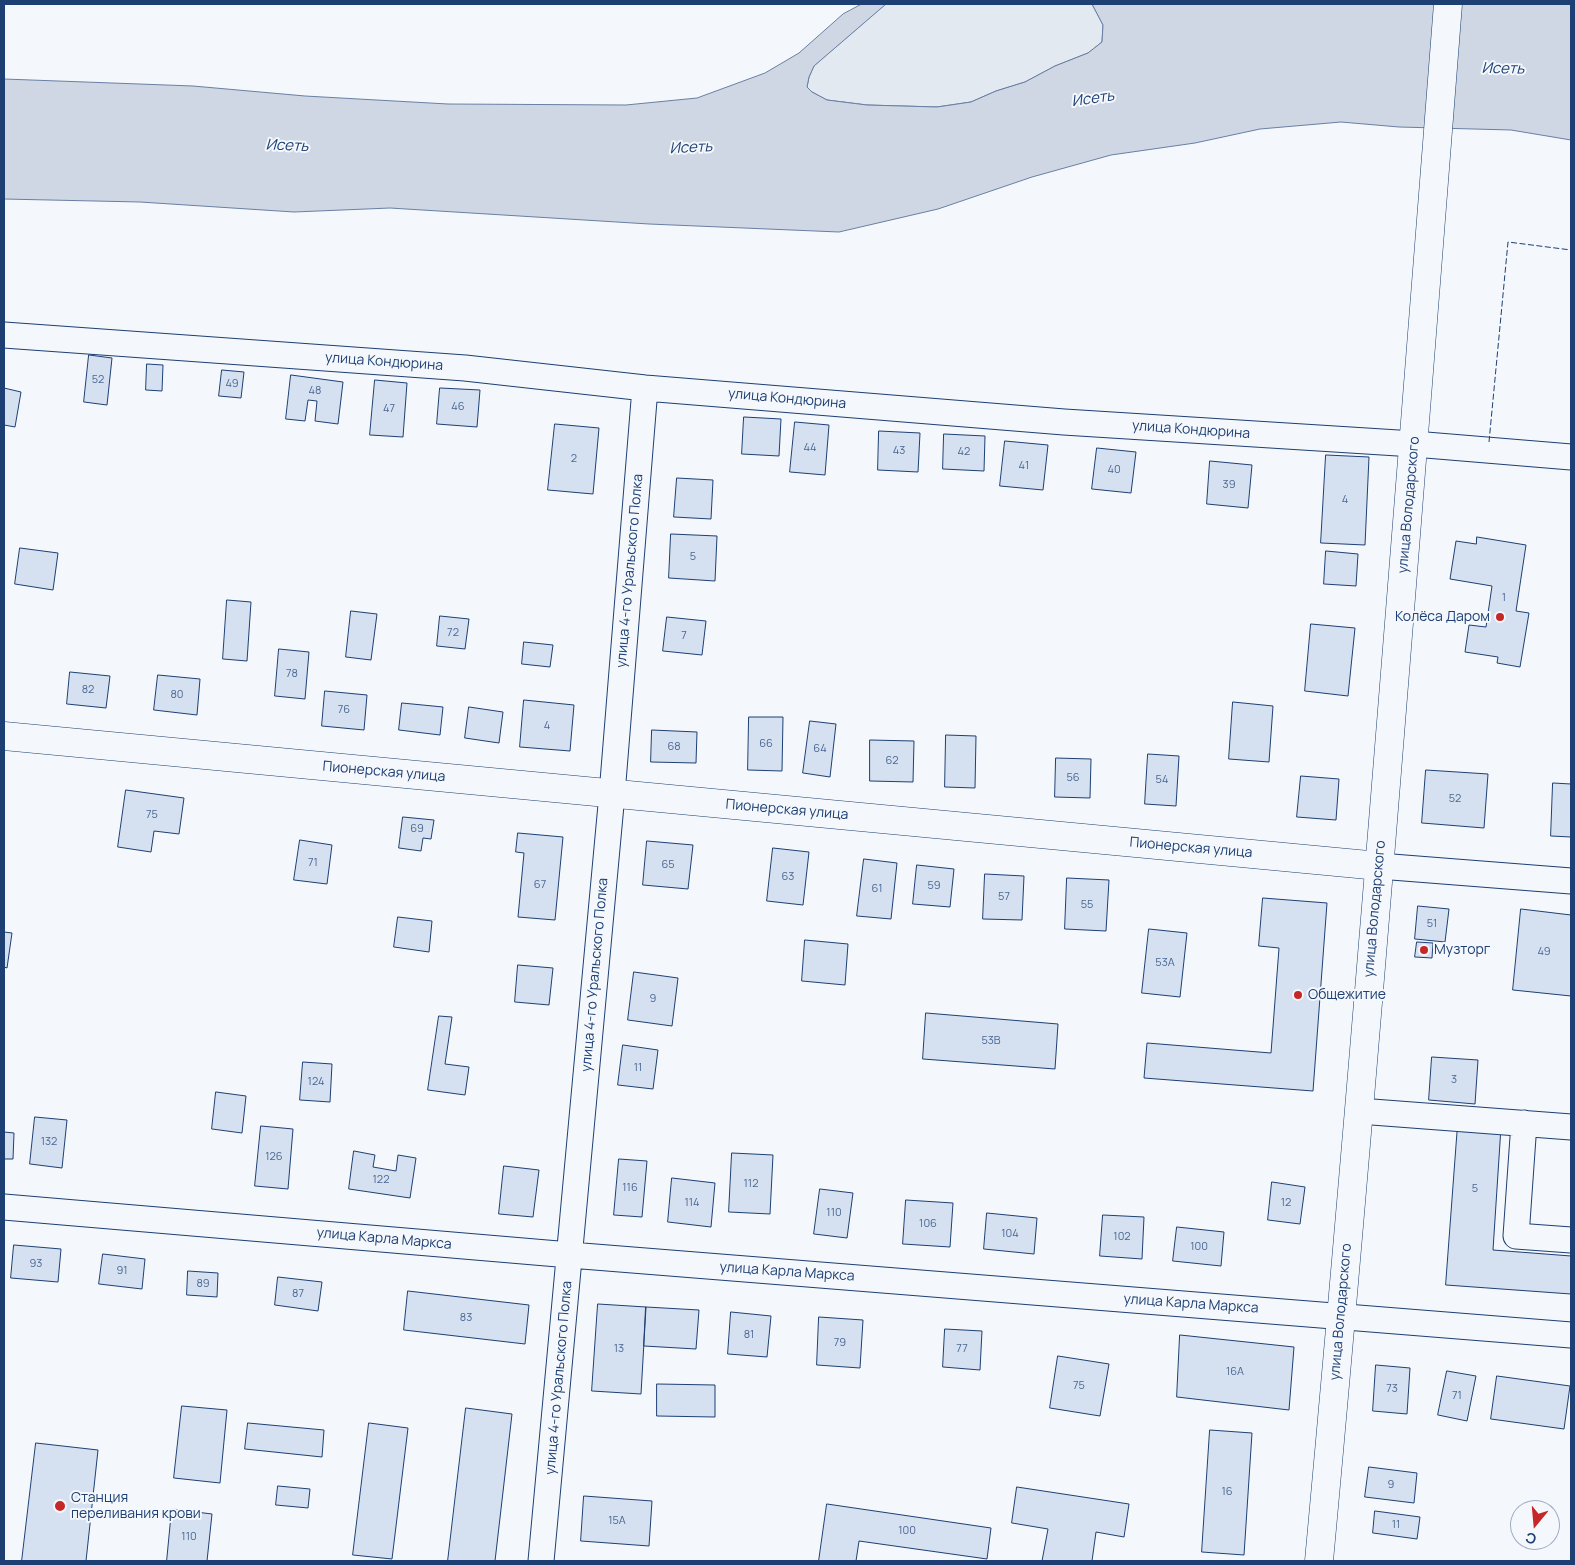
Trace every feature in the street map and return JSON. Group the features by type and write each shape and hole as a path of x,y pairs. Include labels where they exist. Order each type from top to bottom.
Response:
{"main road":[{"name":"улица Володарского","path":"1318,1561 1342,1316 1414,444 1448,4"},
{"name":"Пионерская улица","path":"4,736 1379,866"}],"street":[{"name":"улица Кондюрина","path":"4,335 465,368 645,388 1064,422 1414,444 1571,457"},
{"name":"улица 4-го Уральского Полка","path":"541,1561 612,794 645,388"},
{"name":"Пионерская улица","path":"1379,866 1571,881"},
{"path":"1359,1111 1571,1126"},
{"path":"1524,1123 1516,1236 1571,1240"},
{"name":"улица Карла Маркса","path":"4,1207 570,1255 1571,1335"}],"shaded area":[{"path":"886,4 1092,4 1103,25 1102,42 1088,53 1055,66 1025,82 996,91 971,102 937,107 867,105 827,100 812,92 807,87 814,66"}],"water":[{"name":"Исеть","path":"862,4 886,4 814,66 807,87 827,100 867,105 937,107 971,102 996,91 1025,82 1055,66 1088,53 1102,42 1103,25 1092,4 1571,4 1571,140 1511,130 1399,127 1341,122 1260,129 1195,143 1111,155 1032,177 938,209 839,232 649,224 390,208 294,212 140,202 4,199 4,79 193,86 305,96 448,104 626,105 697,98 765,73 799,53 843,14"}],"building":[{"path":"89,355 112,358 107,405 84,402"},
{"path":"147,364 163,365 162,391 146,390"},
{"path":"222,370 244,372 241,398 219,396"},
{"path":"291,375 343,382 338,424 315,421 317,401 308,400 305,421 286,419"},
{"path":"375,380 407,383 403,437 370,435"},
{"path":"4,388 21,392 15,427 4,425"},
{"path":"440,388 480,390 477,427 437,424"},
{"path":"744,417 781,419 779,456 742,454"},
{"path":"795,422 829,425 825,475 790,472"},
{"path":"555,424 599,428 593,494 548,490"},
{"path":"879,431 920,433 918,472 878,470"},
{"path":"944,434 985,436 984,471 943,469"},
{"path":"1005,441 1048,445 1043,490 1000,486"},
{"path":"1097,448 1136,452 1131,493 1092,489"},
{"path":"1326,455 1369,457 1365,545 1321,543"},
{"path":"1210,461 1252,465 1248,508 1207,504"},
{"path":"677,478 713,480 711,519 674,517"},
{"path":"671,534 717,536 715,581 669,578"},
{"path":"1477,537 1526,545 1516,611 1529,613 1520,667 1497,663 1498,657 1465,652 1469,625 1486,627 1492,586 1450,579 1456,541 1476,544"},
{"path":"20,548 58,553 53,590 15,584"},
{"path":"1326,551 1358,554 1356,586 1324,584"},
{"path":"227,600 251,602 247,661 223,659"},
{"path":"351,611 377,614 371,660 346,657"},
{"path":"440,616 469,619 465,649 437,646"},
{"path":"667,617 706,621 702,655 663,651"},
{"path":"1311,624 1355,628 1348,696 1305,691"},
{"path":"524,642 553,645 550,667 522,664"},
{"path":"279,649 309,652 305,699 275,696"},
{"path":"70,672 110,676 106,708 67,704"},
{"path":"158,675 200,679 197,715 154,710"},
{"path":"325,691 367,695 364,730 322,726"},
{"path":"524,700 574,705 570,751 520,747"},
{"path":"1233,702 1273,706 1269,762 1229,759"},
{"path":"402,703 443,707 440,735 399,730"},
{"path":"469,707 503,712 499,743 465,738"},
{"path":"749,717 783,717 782,771 748,770"},
{"path":"810,721 836,724 830,777 803,773"},
{"path":"652,730 697,732 696,763 651,762"},
{"path":"946,735 976,736 975,788 945,787"},
{"path":"870,740 914,741 913,782 870,781"},
{"path":"1148,754 1179,756 1176,806 1145,804"},
{"path":"1056,758 1091,759 1090,798 1055,797"},
{"path":"1426,770 1488,774 1484,828 1422,823"},
{"path":"1301,776 1339,779 1336,820 1297,817"},
{"path":"1553,783 1571,784 1571,837 1551,836"},
{"path":"126,790 184,798 179,834 154,831 151,852 118,847"},
{"path":"403,817 434,820 431,839 423,838 421,851 399,848"},
{"path":"518,833 563,837 555,920 518,917 524,853 516,852"},
{"path":"300,840 332,845 327,884 294,880"},
{"path":"647,841 693,845 688,889 643,885"},
{"path":"773,848 809,852 803,905 767,901"},
{"path":"864,859 897,863 891,919 857,916"},
{"path":"917,865 954,869 950,907 913,904"},
{"path":"985,874 1024,876 1022,920 983,919"},
{"path":"1067,878 1109,880 1106,931 1065,929"},
{"name":"Общежитие","path":"1263,898 1327,903 1313,1091 1144,1078 1147,1043 1271,1053 1279,948 1259,946"},
{"path":"1418,906 1449,909 1445,942 1415,939"},
{"path":"1521,909 1571,915 1571,996 1513,990"},
{"path":"398,917 432,921 429,952 394,947"},
{"path":"1149,929 1187,933 1180,997 1142,993"},
{"path":"4,932 12,933 7,968 4,967"},
{"path":"805,940 848,944 845,985 802,981"},
{"name":"Музторг","path":"1417,942 1433,943 1432,958 1415,957"},
{"path":"518,965 553,968 549,1005 515,1002"},
{"path":"634,972 678,978 672,1026 628,1020"},
{"path":"926,1013 1058,1024 1055,1069 923,1059"},
{"path":"439,1016 452,1017 445,1064 469,1067 465,1095 428,1090"},
{"path":"623,1045 658,1050 653,1089 618,1085"},
{"path":"1432,1057 1478,1060 1475,1104 1429,1100"},
{"path":"303,1062 332,1064 330,1102 300,1100"},
{"path":"216,1092 246,1096 242,1133 212,1129"},
{"path":"35,1117 67,1120 62,1168 30,1164"},
{"path":"1458,1124 1501,1127 1493,1250 1571,1256 1571,1294 1446,1285"},
{"path":"261,1126 293,1129 288,1189 255,1186"},
{"path":"4,1132 14,1133 13,1159 4,1159"},
{"path":"354,1151 375,1155 373,1167 396,1171 398,1155 416,1158 410,1198 349,1189"},
{"path":"732,1153 773,1155 770,1214 729,1212"},
{"path":"619,1159 647,1161 642,1217 614,1215"},
{"path":"504,1166 539,1170 533,1217 499,1214"},
{"path":"672,1178 715,1183 711,1227 668,1222"},
{"path":"1272,1182 1305,1187 1300,1224 1268,1220"},
{"path":"820,1189 853,1193 847,1238 814,1234"},
{"path":"906,1200 953,1203 950,1247 903,1244"},
{"path":"987,1213 1037,1218 1034,1254 984,1249"},
{"path":"1103,1215 1144,1217 1142,1259 1100,1256"},
{"path":"1177,1227 1224,1232 1221,1266 1173,1261"},
{"path":"14,1245 61,1249 58,1282 11,1278"},
{"path":"103,1254 145,1259 142,1289 99,1284"},
{"path":"188,1271 218,1273 217,1297 187,1295"},
{"path":"278,1277 322,1282 318,1311 275,1305"},
{"path":"408,1291 529,1305 525,1344 404,1330"},
{"path":"598,1304 646,1307 641,1394 592,1391"},
{"path":"646,1307 699,1310 696,1349 644,1346"},
{"path":"731,1312 771,1316 767,1357 728,1354"},
{"path":"819,1317 863,1320 860,1368 817,1365"},
{"path":"945,1329 982,1331 980,1370 943,1367"},
{"path":"1180,1335 1294,1347 1289,1410 1177,1397"},
{"path":"1058,1356 1109,1364 1100,1416 1050,1408"},
{"path":"1376,1365 1410,1368 1407,1414 1373,1411"},
{"path":"1447,1371 1476,1376 1467,1421 1438,1415"},
{"path":"1497,1376 1570,1386 1564,1429 1491,1419"},
{"path":"657,1384 715,1385 715,1417 657,1416"},
{"path":"182,1406 227,1410 220,1483 174,1478"},
{"path":"466,1408 512,1414 495,1561 448,1561"},
{"path":"248,1423 324,1430 322,1457 245,1449"},
{"path":"369,1423 408,1428 392,1559 353,1555"},
{"path":"1210,1430 1252,1433 1244,1555 1202,1552"},
{"name":"Станция переливания крови","path":"36,1443 98,1450 86,1561 22,1561"},
{"path":"1369,1467 1417,1473 1414,1503 1365,1497"},
{"path":"278,1486 310,1489 308,1508 276,1505"},
{"path":"1017,1487 1129,1504 1124,1537 1096,1532 1092,1561 1042,1561 1048,1529 1012,1523"},
{"path":"584,1496 652,1501 649,1546 581,1541"},
{"path":"827,1504 991,1528 987,1559 859,1541 856,1561 819,1561"},
{"path":"172,1509 212,1514 207,1561 167,1561"},
{"path":"1375,1511 1420,1517 1417,1539 1373,1533"}],"fence":[{"path":"1489,442 1508,242 1571,250"}],"place":[{"name":"Колёса Даром","path":"1500,617"},
{"name":"Музторг","path":"1424,950"},
{"name":"Общежитие","path":"1298,995"},
{"name":"Станция переливания крови","path":"60,1506"}]}
